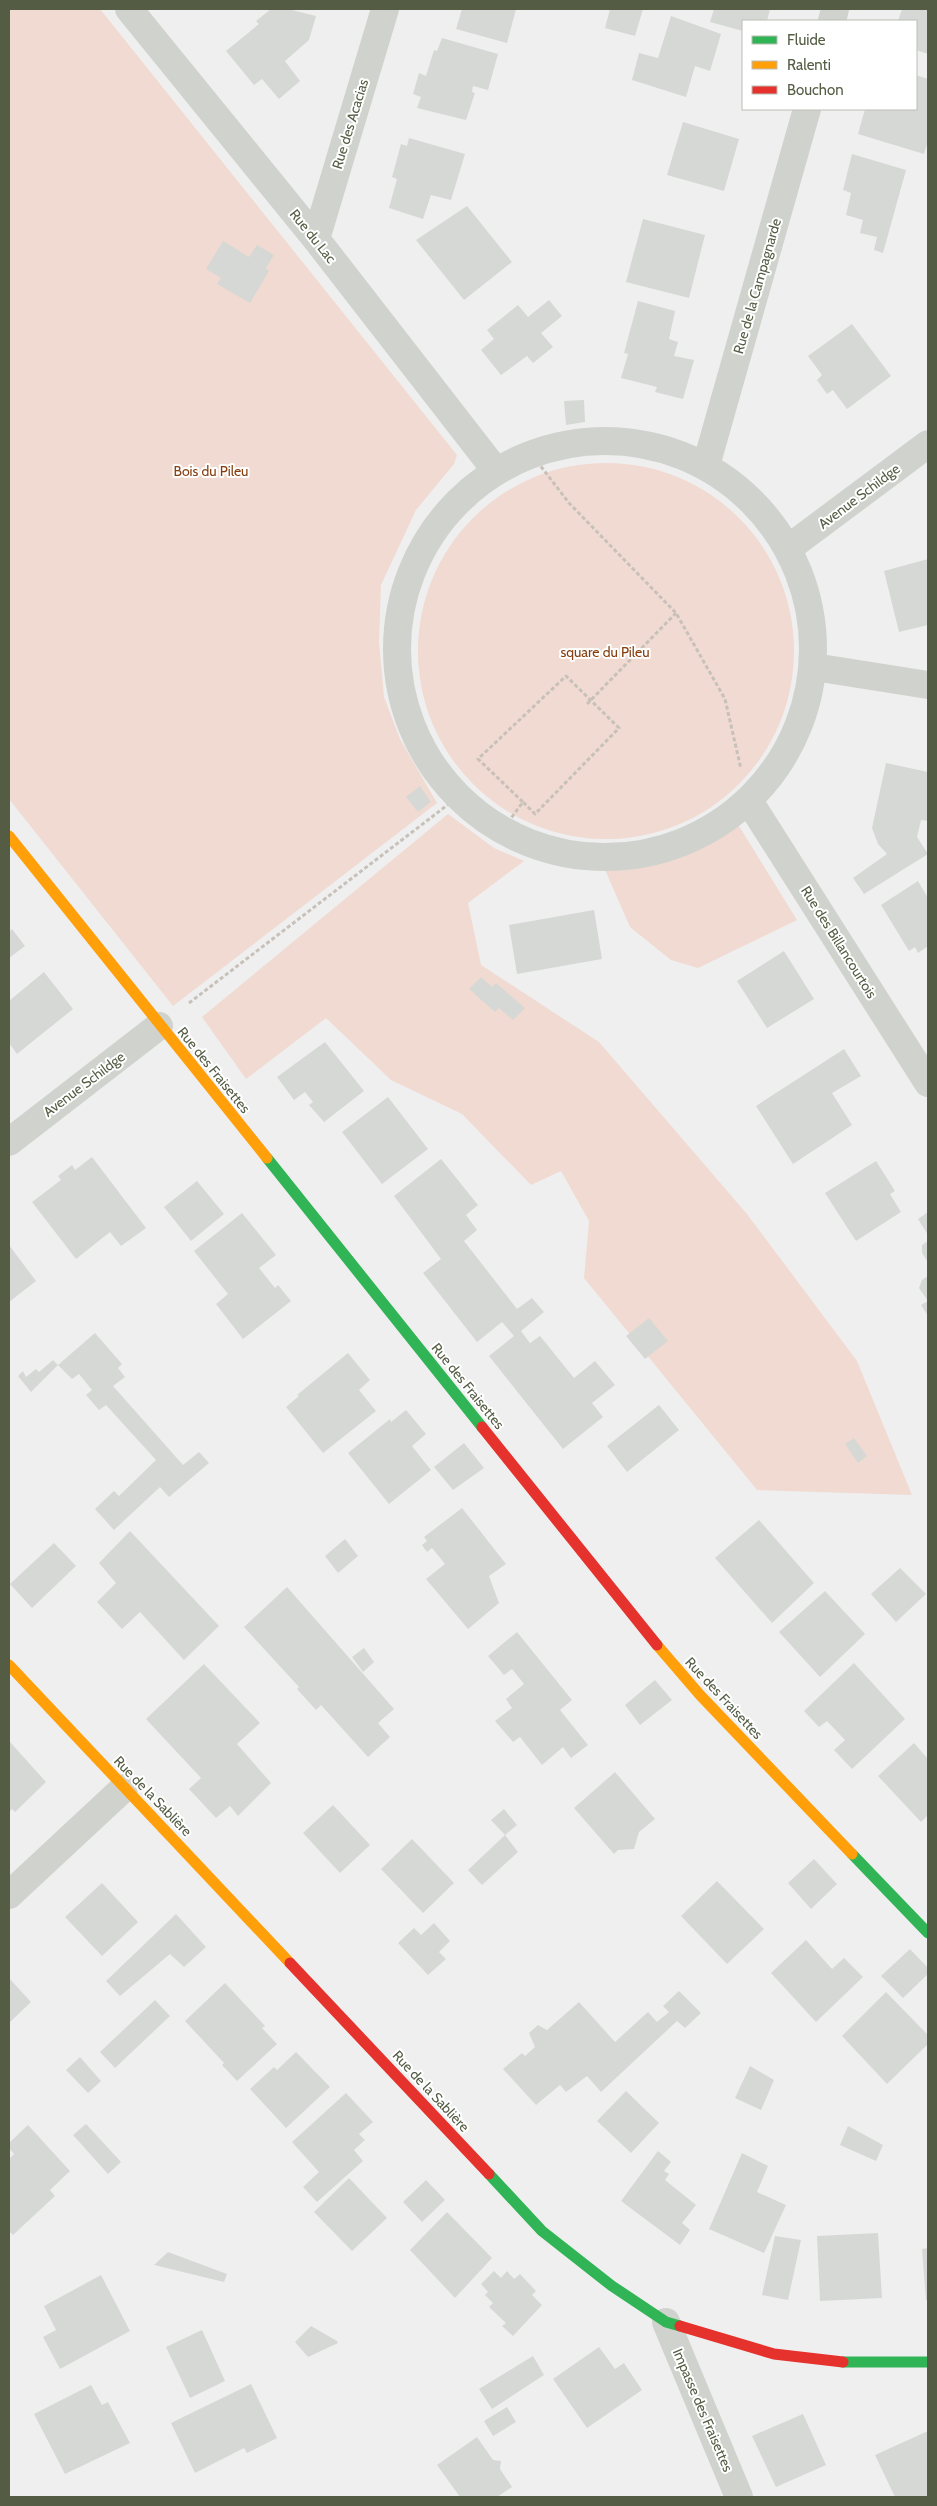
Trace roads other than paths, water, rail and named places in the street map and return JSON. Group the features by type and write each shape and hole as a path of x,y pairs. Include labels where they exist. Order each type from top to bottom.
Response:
{"street":[{"name":"Rue du Lac","path":"129,9 316,240 493,467"},
{"name":"Rue des Acacias","path":"316,240 385,9"},
{"name":"Rue de la Campagnarde","path":"708,462 807,110"},
{"path":"620,442 708,462 755,499 790,547 808,592 814,667 793,740 749,801 673,848 585,859 500,833 454,800 408,716 398,674 399,623 410,576 428,535 459,495 493,467 533,456 560,449 620,442"},
{"name":"Avenue Schildge","path":"790,547 928,444"},
{"path":"814,667 928,685"},
{"name":"Rue des Billancourtois","path":"749,801 928,1083"},
{"name":"Rue des Fraisettes","path":"9,836 651,1639 700,1695 928,1933"},
{"name":"Avenue Schildge","path":"9,1142 159,1026"},
{"name":"Rue de la Sablière","path":"9,1665 542,2231 612,2286 666,2322 774,2354 848,2363 928,2362"},
{"path":"9,1895 124,1788"},
{"name":"Impasse des Fraisettes","path":"666,2322 739,2497"}],"park label":[{"name":"Bois du Pileu","path":"211,471"},
{"name":"square du Pileu","path":"605,652"}]}
